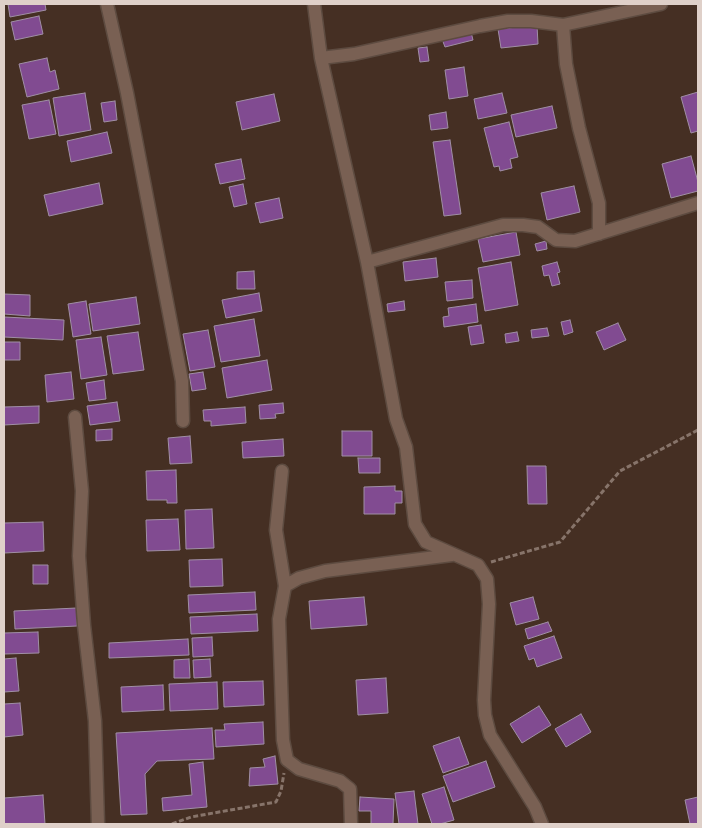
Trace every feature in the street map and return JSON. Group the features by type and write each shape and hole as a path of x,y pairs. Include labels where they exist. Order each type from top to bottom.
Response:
{"street":[{"path":"107,4 127,93 182,380 183,422"},
{"path":"314,4 322,58 367,262 396,419 406,447 415,524 426,542 478,565 487,579 489,604 484,700 485,716 490,735 535,807 542,824"},
{"path":"322,58 354,54 372,48 414,41 480,26 531,21 563,25 661,4"},
{"path":"563,25 566,64 579,128 599,203 599,234"},
{"path":"367,262 503,225 538,227 556,240 575,241 698,203"},
{"path":"75,417 82,491 79,556 84,625 95,721 98,824"},
{"path":"282,471 276,530 286,586 279,619 283,740 286,760 298,769 340,781 350,789 350,824"},
{"path":"286,586 299,578 325,571 452,554"}],"path":[{"path":"478,565 560,542 620,471 698,430"},
{"path":"172,824 191,817 276,802 281,791 286,760"}],"building":[{"path":"8,4 45,4 46,10 10,17"},
{"path":"39,16 43,34 15,40 11,22"},
{"path":"537,25 538,44 501,48 498,29"},
{"path":"471,32 473,40 445,47 442,39"},
{"path":"427,47 429,61 420,62 418,48"},
{"path":"47,58 50,72 55,70 59,89 27,97 19,64"},
{"path":"464,67 468,96 449,99 445,70"},
{"path":"698,92 698,131 691,133 681,97"},
{"path":"85,93 91,130 59,136 53,98"},
{"path":"502,93 507,113 478,119 474,99"},
{"path":"274,94 280,121 242,130 236,102"},
{"path":"49,100 56,134 29,139 22,105"},
{"path":"115,101 117,120 104,122 101,103"},
{"path":"552,106 557,128 516,137 511,115"},
{"path":"446,112 448,128 431,130 429,115"},
{"path":"509,122 518,157 510,159 512,168 500,171 499,166 494,167 484,128"},
{"path":"107,132 112,153 71,162 67,141"},
{"path":"450,140 461,214 444,216 433,142"},
{"path":"691,156 698,182 698,191 671,198 662,164"},
{"path":"241,159 245,179 220,184 215,164"},
{"path":"99,183 103,204 49,216 44,195"},
{"path":"243,184 247,204 234,207 229,187"},
{"path":"574,186 580,212 547,220 541,193"},
{"path":"279,198 283,218 260,223 255,203"},
{"path":"516,232 520,255 483,262 478,239"},
{"path":"546,241 547,249 537,251 535,244"},
{"path":"436,258 438,277 405,281 403,262"},
{"path":"511,262 518,305 485,311 478,268"},
{"path":"557,262 560,272 557,273 560,284 552,286 549,275 544,276 542,266"},
{"path":"254,271 255,289 237,289 237,272"},
{"path":"472,280 473,298 447,301 445,282"},
{"path":"259,293 262,311 226,318 222,300"},
{"path":"4,294 30,295 30,316 4,314"},
{"path":"136,297 140,324 93,331 89,304"},
{"path":"86,301 91,334 73,337 68,304"},
{"path":"404,301 405,310 388,312 387,304"},
{"path":"476,304 478,322 444,327 443,317 449,316 448,308"},
{"path":"4,317 64,320 63,340 4,337"},
{"path":"254,319 260,356 221,362 214,326"},
{"path":"570,320 573,332 564,335 561,322"},
{"path":"618,323 626,340 604,350 596,332"},
{"path":"481,325 484,343 471,345 468,327"},
{"path":"547,328 549,336 532,338 531,330"},
{"path":"208,330 215,367 190,371 183,334"},
{"path":"138,332 144,370 113,374 107,336"},
{"path":"517,332 519,341 506,343 505,334"},
{"path":"101,337 107,375 81,379 76,340"},
{"path":"4,342 20,342 20,360 4,360"},
{"path":"267,360 272,390 227,398 222,368"},
{"path":"71,372 74,399 47,402 45,375"},
{"path":"203,372 206,389 192,391 189,374"},
{"path":"104,380 106,399 89,401 86,383"},
{"path":"117,402 120,421 90,425 87,406"},
{"path":"283,403 284,413 275,414 276,418 260,419 259,405"},
{"path":"39,406 39,423 4,425 4,407"},
{"path":"245,407 246,423 211,426 211,421 204,421 203,410"},
{"path":"112,429 112,440 96,441 96,430"},
{"path":"342,431 372,431 372,456 342,456"},
{"path":"190,436 192,463 170,464 168,438"},
{"path":"283,439 284,456 243,458 242,442"},
{"path":"358,458 380,458 380,473 359,473"},
{"path":"527,466 546,466 547,504 528,504"},
{"path":"176,470 177,503 167,503 167,500 147,500 146,471"},
{"path":"395,486 395,491 402,491 402,503 395,503 395,514 364,514 364,487"},
{"path":"212,509 214,548 186,549 185,510"},
{"path":"178,519 180,550 147,551 146,520"},
{"path":"43,522 44,551 4,553 4,523"},
{"path":"222,559 223,586 190,587 189,560"},
{"path":"33,565 48,565 48,584 33,584"},
{"path":"255,592 256,610 189,613 188,595"},
{"path":"364,597 367,625 311,629 309,601"},
{"path":"533,597 539,619 516,625 510,603"},
{"path":"77,608 77,626 15,629 14,611"},
{"path":"257,614 258,631 191,634 190,617"},
{"path":"548,622 552,631 528,639 525,629"},
{"path":"38,632 39,653 4,654 4,633"},
{"path":"554,636 562,658 537,667 534,658 529,660 524,646"},
{"path":"212,637 213,656 193,657 192,638"},
{"path":"188,639 189,655 109,658 109,643"},
{"path":"16,658 19,691 4,692 4,659"},
{"path":"189,659 190,678 174,678 174,660"},
{"path":"210,659 211,677 194,678 193,660"},
{"path":"386,678 388,713 358,715 356,680"},
{"path":"263,681 264,705 224,707 223,682"},
{"path":"217,682 218,709 170,711 169,684"},
{"path":"163,685 164,710 122,712 121,687"},
{"path":"20,703 23,735 4,737 4,704"},
{"path":"539,706 551,725 522,743 510,724"},
{"path":"581,714 591,732 566,747 555,729"},
{"path":"263,722 264,744 216,747 215,730 225,730 224,724"},
{"path":"212,728 214,759 157,761 145,774 147,814 121,815 116,733"},
{"path":"459,737 469,764 443,773 433,746"},
{"path":"275,756 278,784 249,786 250,768 265,767 263,759"},
{"path":"486,761 495,787 453,802 443,776"},
{"path":"203,762 207,807 163,811 162,798 192,795 189,764"},
{"path":"444,787 454,820 432,824 422,794"},
{"path":"414,791 418,824 399,824 395,793"},
{"path":"43,795 45,824 4,824 4,798"},
{"path":"360,797 394,799 393,824 371,824 371,811 359,811"},
{"path":"698,797 698,824 690,824 685,800"}]}
